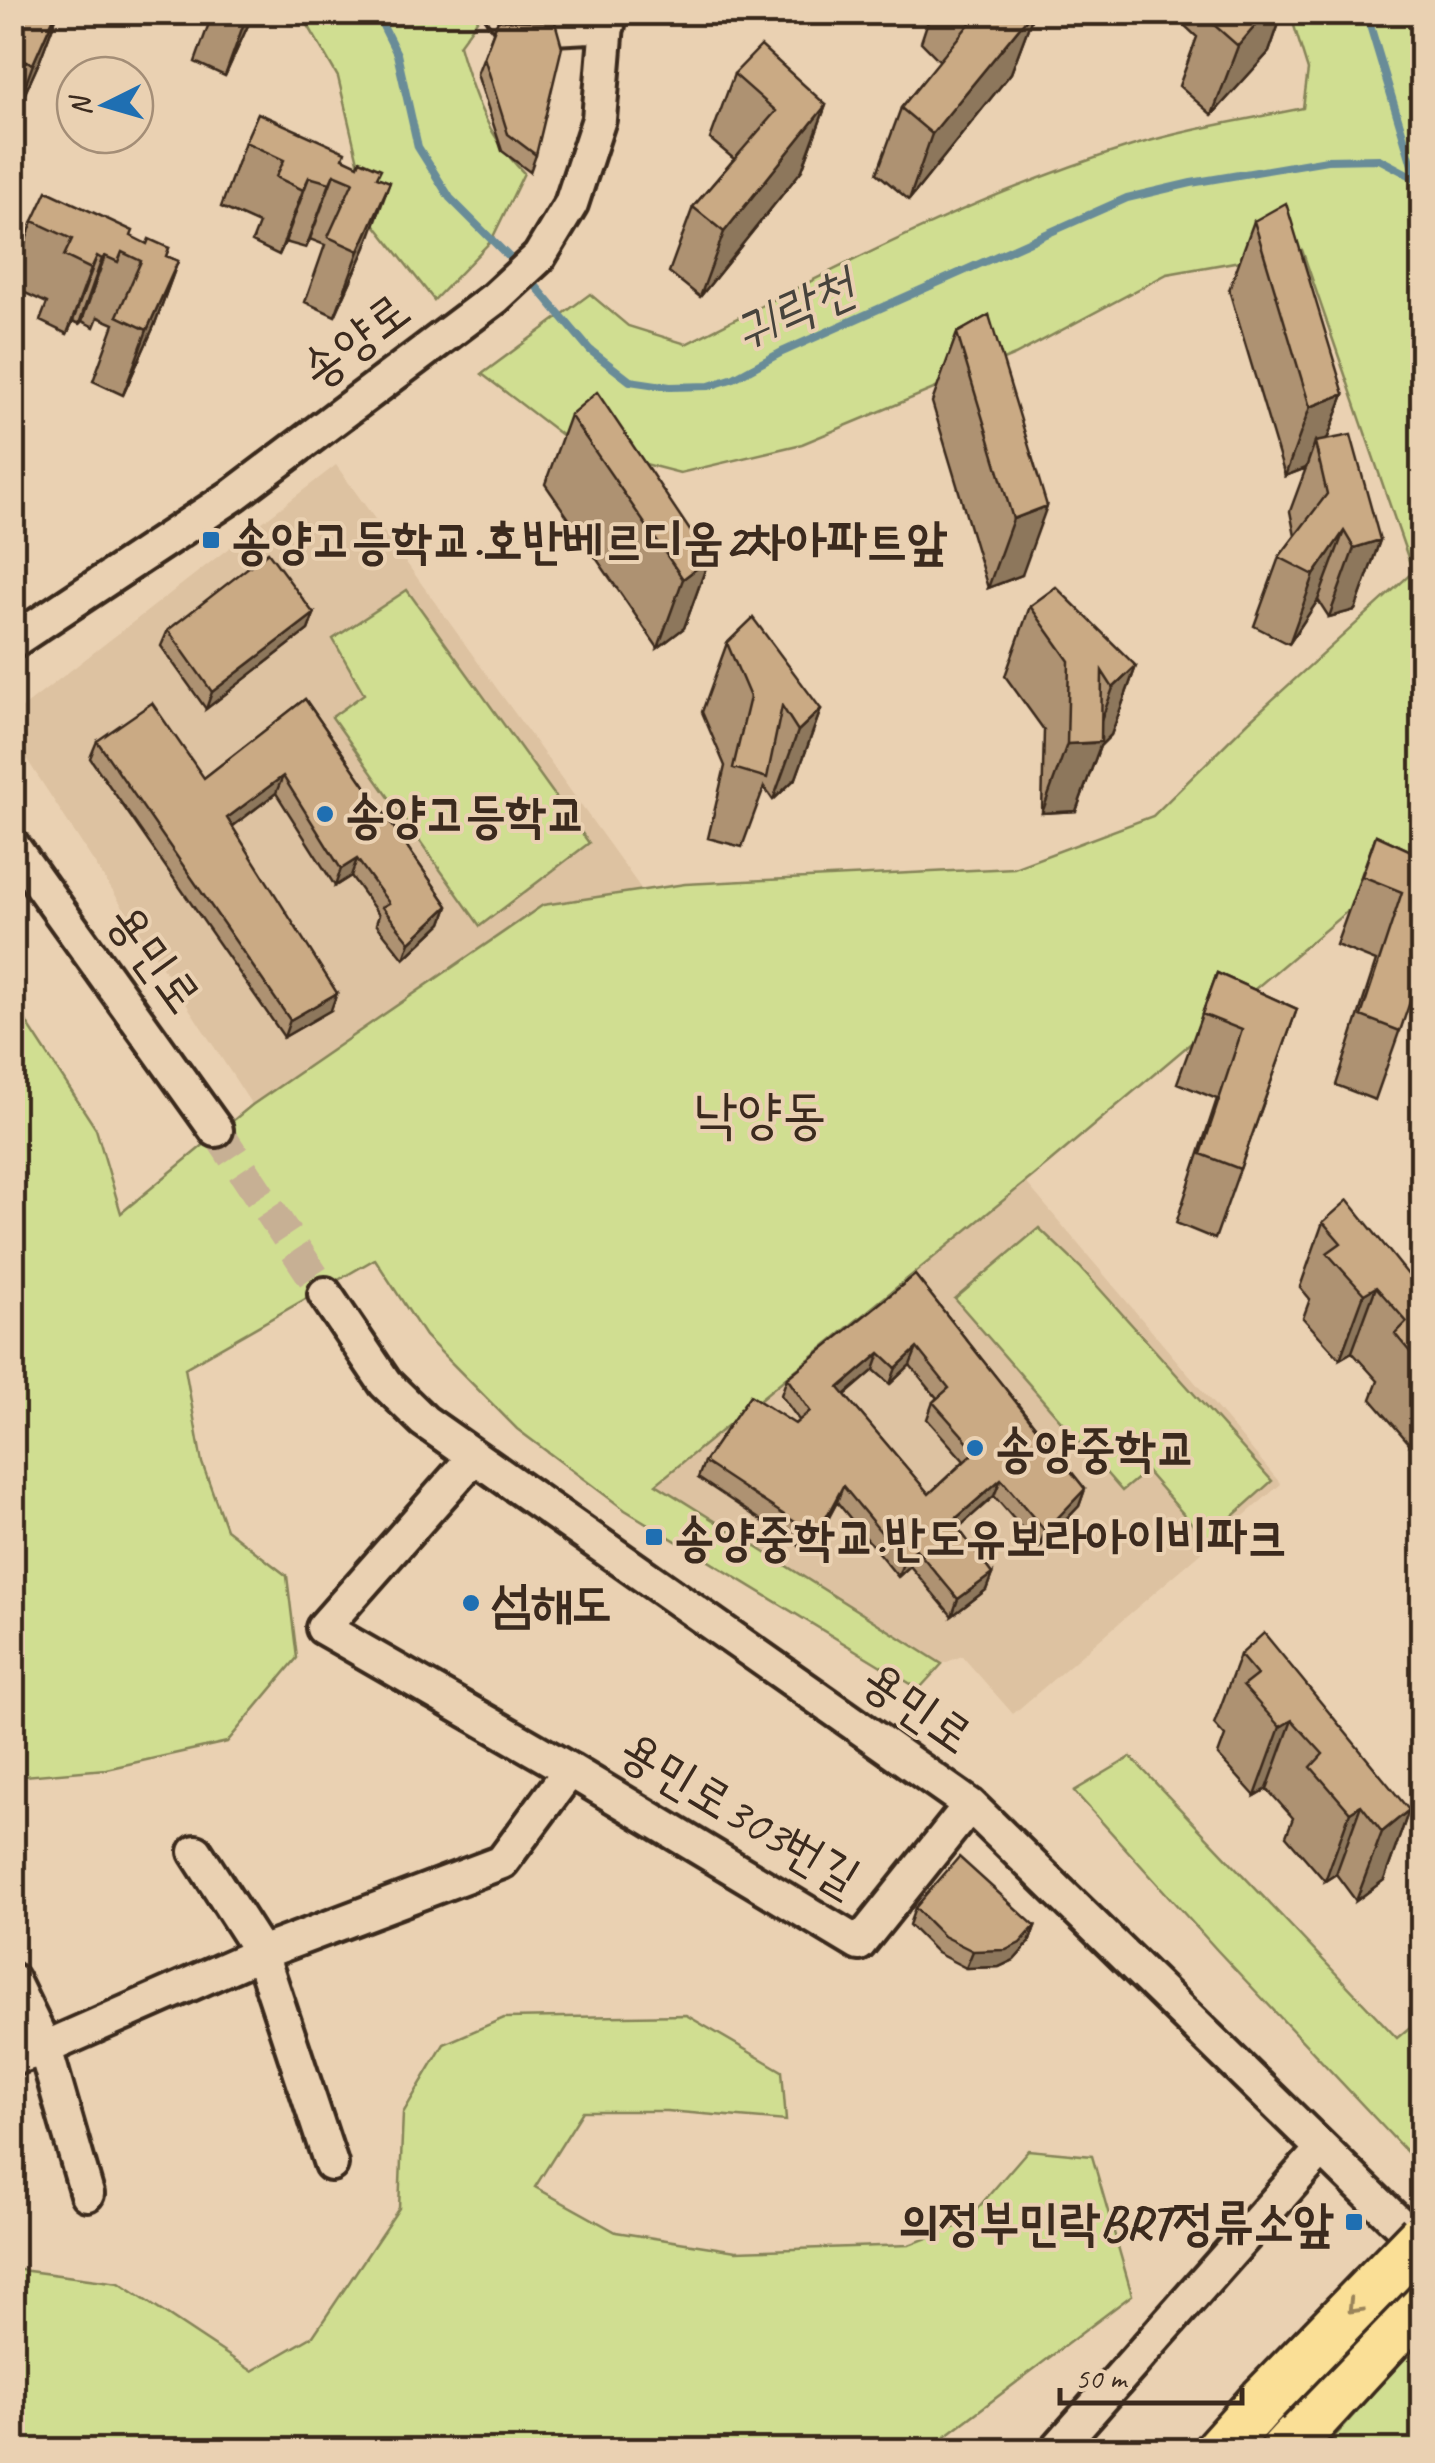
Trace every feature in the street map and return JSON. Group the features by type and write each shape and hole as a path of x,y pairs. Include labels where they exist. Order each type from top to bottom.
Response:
{"highway":[{"path":"1219,2450 1422,2237"},
{"path":"1291,2443 1422,2306"}],"street":[{"path":"502,12 515,30 608,19"},
{"name":"송양로","path":"12,642 235,494 494,298 548,247 572,204 600,119 608,19"},
{"name":"용민로","path":"12,845 216,1130"},
{"name":"용민로","path":"325,1294 385,1383 424,1421 970,1805 1422,2246"},
{"name":"용민로303번길","path":"474,1457 323,1628 570,1770 859,1944 970,1805"},
{"name":"용민로303번길","path":"12,2059 261,1953 502,1862 570,1770"},
{"path":"196,1852 261,1953 331,2164"},
{"path":"12,1980 44,2048 88,2194"},
{"path":"1056,2450 1322,2149"}],"shaded area":[{"name":"송양고등학교","path":"336,465 642,890 543,905 252,1105 13,738 13,715"},
{"name":"송양중학교","path":"1024,1180 1281,1484 1013,1714 962,1656 942,1664 919,1689 625,1510"}],"green space":[{"path":"474,12 478,19 459,45 464,63 491,129 524,173 491,241 434,300 372,221 338,77 301,13"},
{"path":"1290,13 1422,13 1422,848 1049,1163 656,1484 942,1664 919,1689 625,1510 517,1429 425,1336 375,1259 185,1368 202,1463 226,1529 287,1576 297,1658 227,1742 106,1769 13,1777 12,1000 96,1129 121,1213 252,1105 543,905 685,884 1014,868 1153,816 1249,721 1413,572 1302,250 1167,274 1015,355 802,444 680,473 576,446 482,374 590,294 628,326 686,344 961,210 1074,165 1153,140 1303,108 1308,70"},
{"path":"407,590 589,843 480,926 332,717 364,694 333,639"},
{"path":"1039,1228 1080,1267 1272,1481 1206,1540 1146,1471 1122,1491 955,1299"},
{"path":"1131,1757 1397,2038 1422,2017 1419,2165 1074,1791"},
{"path":"686,2015 782,2071 786,2121 667,2111 583,2111 535,2187 616,2232 736,2251 909,2245 964,2224 1028,2150 1092,2156 1132,2295 927,2450 13,2450 13,2269 119,2283 252,2371 313,2336 399,2208 403,2113 444,2044 504,2018"},
{"path":"1422,2337 1422,2450 1323,2450"}],"building":[{"path":"20,12 56,12 33,64 12,54 12,28"},
{"path":"979,12 1032,12 932,134 901,108"},
{"path":"1208,12 1267,12 1238,46 1205,17"},
{"path":"498,20 555,22 562,47 536,155 508,134 484,57"},
{"path":"761,46 826,105 724,232 693,207 776,111 734,74"},
{"path":"258,113 345,152 343,158 358,165 360,160 381,169 377,177 390,182 359,251 328,237 353,182 334,174 330,183 309,177 303,190 276,177 284,160 245,142"},
{"path":"47,191 133,231 131,236 147,244 149,239 169,248 166,256 178,261 147,330 117,316 141,261 122,252 118,262 97,256 91,269 64,256 72,239 33,221"},
{"path":"1286,203 1344,394 1310,407 1254,221"},
{"path":"989,315 1047,506 1013,519 957,333"},
{"path":"597,392 709,559 683,579 570,415"},
{"path":"1351,435 1380,540 1354,548 1344,531 1314,575 1279,557 1327,494 1315,442"},
{"path":"268,552 314,614 212,692 168,630"},
{"path":"1056,587 1136,666 1113,688 1102,671 1101,742 1067,744 1069,661 1030,606"},
{"path":"753,618 821,709 798,731 782,706 767,778 733,768 750,697 727,643"},
{"path":"305,699 448,906 410,942 382,907 389,903 357,859 341,869 283,776 227,818 337,993 290,1020 97,741 152,703 204,778"},
{"path":"1376,835 1422,856 1422,967 1400,1031 1361,1016 1402,892 1362,876"},
{"path":"1217,973 1297,1009 1240,1169 1201,1154 1242,1030 1202,1014"},
{"path":"1348,1200 1422,1292 1422,1366 1395,1334 1407,1322 1376,1287 1364,1294 1327,1253 1341,1243 1323,1222"},
{"path":"915,1275 1085,1489 1045,1531 1001,1479 953,1521 992,1574 958,1599 916,1549 904,1560 843,1486 816,1536 704,1462 750,1395 795,1424 810,1411 787,1378","holes":["917,1348 949,1388 933,1402 976,1451 929,1494 839,1388 880,1353 896,1368"]},
{"path":"1264,1633 1409,1810 1382,1832 1361,1805 1350,1812 1311,1767 1323,1754 1292,1720 1280,1727 1243,1686 1257,1675 1240,1655"},
{"path":"959,1857 1035,1926 1020,1943 1006,1950 973,1951 943,1936 915,1908"}],"waterway":[{"name":"귀락천","path":"376,12 397,54 418,147 450,198 516,264"},
{"path":"1366,12 1422,198"},
{"name":"귀락천","path":"529,278 590,350 630,381 670,387 709,386 1127,198 1327,160 1379,159 1417,179"}],"tunnel":[{"path":"216,1130 325,1294"}],"place":[{"name":"송양고등학교.호반베르디움2차아파트앞","path":"211,540"},
{"name":"송양고등학교","path":"325,814"},
{"name":"송양중학교","path":"975,1448"},
{"name":"송양중학교.반도유보라아이비파크","path":"654,1537"},
{"name":"섬해도","path":"471,1603"},
{"name":"의정부민락BRT정류소앞","path":"1354,2222"}],"district":[{"name":"낙양동","path":"760,1114"}]}
